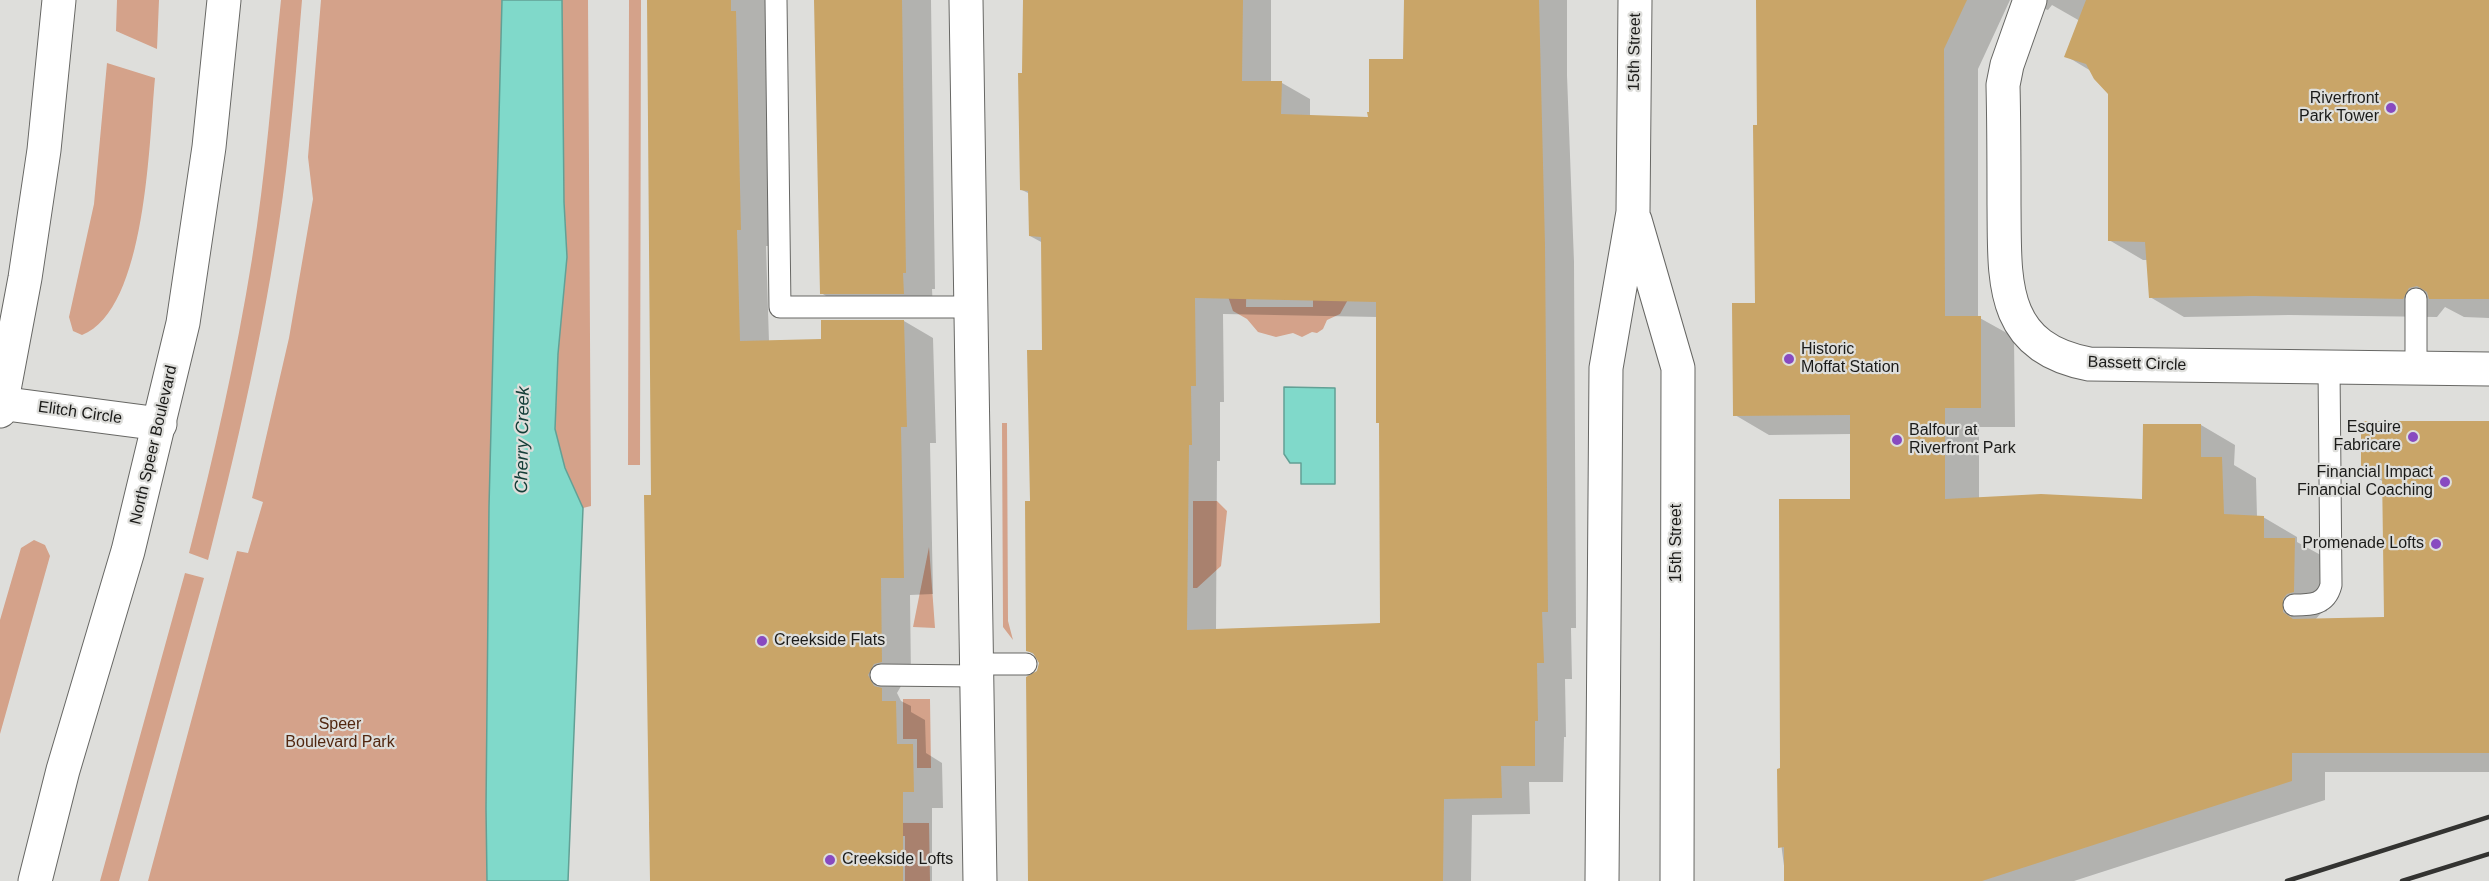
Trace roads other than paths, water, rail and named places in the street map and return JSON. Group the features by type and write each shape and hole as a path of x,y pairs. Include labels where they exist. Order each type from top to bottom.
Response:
{"main road":[{"path":"1,406 26,278 45,150 59,0"},
{"name":"North Speer Boulevard","path":"35,881 63,770 128,551 183,323 221,47 224,0"},
{"path":"966,0 980,881"},
{"name":"15th Street","path":"1602,881 1606,368 1633,212 1635,0"},
{"name":"Bassett Circle","path":"2030,0 2007,65 2003,85 2005,279 2009,299 2024,327 2047,350 2073,361 2089,364 2489,369"},
{"name":"15th Street","path":"1633,212 1678,368 1677,881"},
{"name":"Elitch Circle","path":"1,406 160,424"}],"lane":[{"path":"776,0 780,307 972,307"},
{"path":"2416,299 2416,368"},
{"path":"2294,605 2320,602 2326,598 2331,585 2329,368"},
{"path":"881,675 977,670 1026,664"}],"water":[{"name":"Cherry Creek","path":"502,0 562,0 564,202 567,257 558,354 555,429 565,468 583,508 568,881 487,881 489,506"},
{"path":"1284,387 1335,388 1335,484 1301,484 1301,463 1290,463 1284,454"}],"railway":[{"path":"2287,881 2489,817"},
{"path":"2402,881 2489,854"}],"place":[{"name":"Riverfront Park Tower","path":"2391,108"},
{"name":"Historic Moffat Station","path":"1789,359"},
{"name":"Esquire Fabricare","path":"2413,437"},
{"name":"Balfour at Riverfront Park","path":"1897,440"},
{"name":"Financial Impact Financial Coaching","path":"2445,482"},
{"name":"Promenade Lofts","path":"2436,544"},
{"name":"Creekside Flats","path":"762,641"},
{"name":"Creekside Lofts","path":"830,860"}],"park label":[{"name":"Speer Boulevard Park","path":"340,734"}]}
